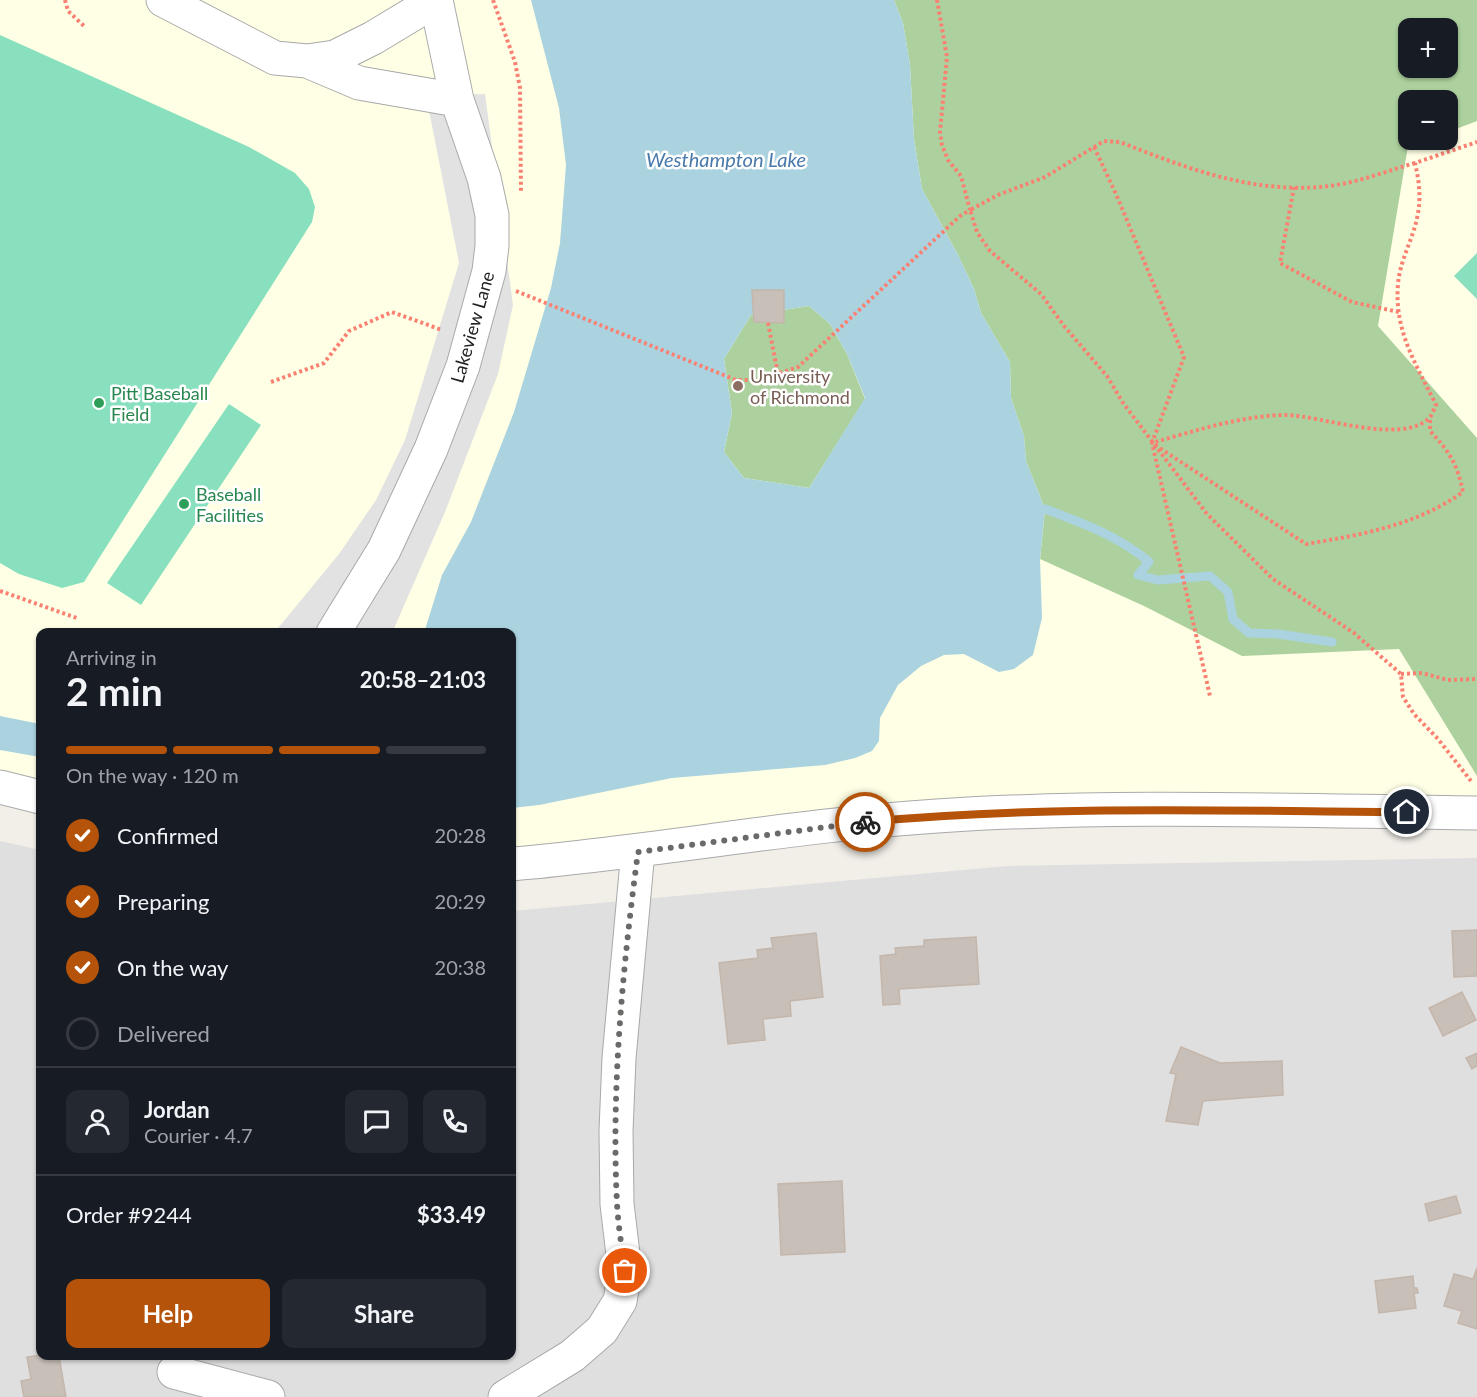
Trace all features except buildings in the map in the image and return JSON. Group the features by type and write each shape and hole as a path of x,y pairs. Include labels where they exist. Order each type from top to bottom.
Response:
{"street":[{"path":"163,0 275,58 307,62 359,82 457,100"},
{"path":"307,62 335,57 373,38 435,0"},
{"name":"Lakeview Lane","path":"336,628 389,540 431,449 470,341 489,271 492,215 484,178 457,100 435,0"},
{"path":"0,787 36,796"},
{"path":"516,864 638,852 822,827 937,816 1176,810 1475,798"},
{"path":"505,1397 572,1356 602,1330 620,1301 625,1271 617,1204 616,1110 638,852"},
{"path":"197,1370 268,1397"}],"path":[{"path":"65,0 68,11 84,26"},
{"path":"493,0 515,62 520,88 521,204"},
{"path":"937,0 946,57 940,132 942,145 948,160 961,176 977,232 990,250 1041,294 1064,327 1107,376 1123,403 1207,514 1273,579 1354,633 1401,674 1422,673 1448,680 1477,679"},
{"path":"514,290 736,380 759,380 798,368 808,360 960,216 998,195 1045,177 1104,141 1120,142 1217,177 1294,188 1348,182 1477,142"},
{"path":"1094,147 1130,224 1184,357 1152,443 1210,696"},
{"path":"1152,443 1306,544 1398,524 1447,503 1463,492 1458,468 1447,448 1430,431 1430,417 1436,405 1403,338 1399,312 1398,284 1418,214 1419,180 1415,163"},
{"path":"1294,188 1280,264 1352,302 1399,312"},
{"path":"271,382 324,363 349,331 392,312 470,341"},
{"path":"768,322 778,374"},
{"path":"1152,443 1217,424 1288,415 1390,430 1415,426 1430,417"},
{"path":"0,591 77,618"},
{"path":"1401,674 1403,697 1414,714 1438,739 1475,798"}],"shaded area":[{"name":"University of Richmond","path":"0,0 1477,0 1477,813 1176,810 516,864 516,628 36,628 36,796 0,787"},
{"path":"485,94 513,305 498,374 445,512 394,628 278,628 339,554 376,500 405,440 459,263 426,95"},
{"path":"0,841 36,849 36,1360 516,1360 516,911 1007,866 1477,858 1477,1397 0,1397"}],"green space":[{"path":"894,0 1477,0 1477,121 1458,128 1458,90 1398,90 1398,150 1407,150 1378,326 1477,438 1477,776 1399,649 1242,656 1144,606 1040,559 1045,509 1026,461 1024,436 1011,398 1010,362 981,313 974,289 958,255 922,189 914,139 910,65 903,23"},
{"name":"Pitt Baseball Field","path":"0,35 249,147 295,173 309,189 315,207 312,222 84,582 62,588 19,574 0,563"},
{"path":"1477,253 1477,299 1454,276"},
{"path":"809,306 830,324 847,354 865,399 809,488 744,478 724,452 732,413 724,359 751,315"},
{"name":"Baseball Facilities","path":"229,404 261,425 141,605 107,583"}],"water":[{"name":"Westhampton Lake","path":"531,0 894,0 903,23 910,65 914,139 922,189 958,255 974,289 981,313 1010,362 1011,398 1024,436 1026,461 1045,509 1040,559 1042,618 1033,655 1014,669 999,672 964,654 944,655 921,666 898,685 880,718 879,741 872,751 855,758 825,765 672,778 516,808 516,628 426,628 442,575 471,522 514,412 551,288 560,243 566,165 559,108","holes":["809,306 830,324 847,354 865,398 809,488 744,478 724,452 732,413 724,359 751,315"]},
{"path":"0,716 36,723 36,756 0,750"}],"waterway":[{"path":"1045,509 1100,531 1137,553 1149,562 1138,575 1158,580 1210,576 1228,592 1233,619 1249,633 1278,634 1332,642"}],"way so far":[{"path":"625,1271 617,1204 616,1131 619,1058 638,852 730,838 865,822"}],"place":[{"name":"University of Richmond","path":"738,386"},
{"name":"Pitt Baseball Field","path":"99,403"},
{"name":"Baseball Facilities","path":"184,504"}],"route":[{"path":"865,822 937,816 1039,812 1176,810 1407,812"}]}
